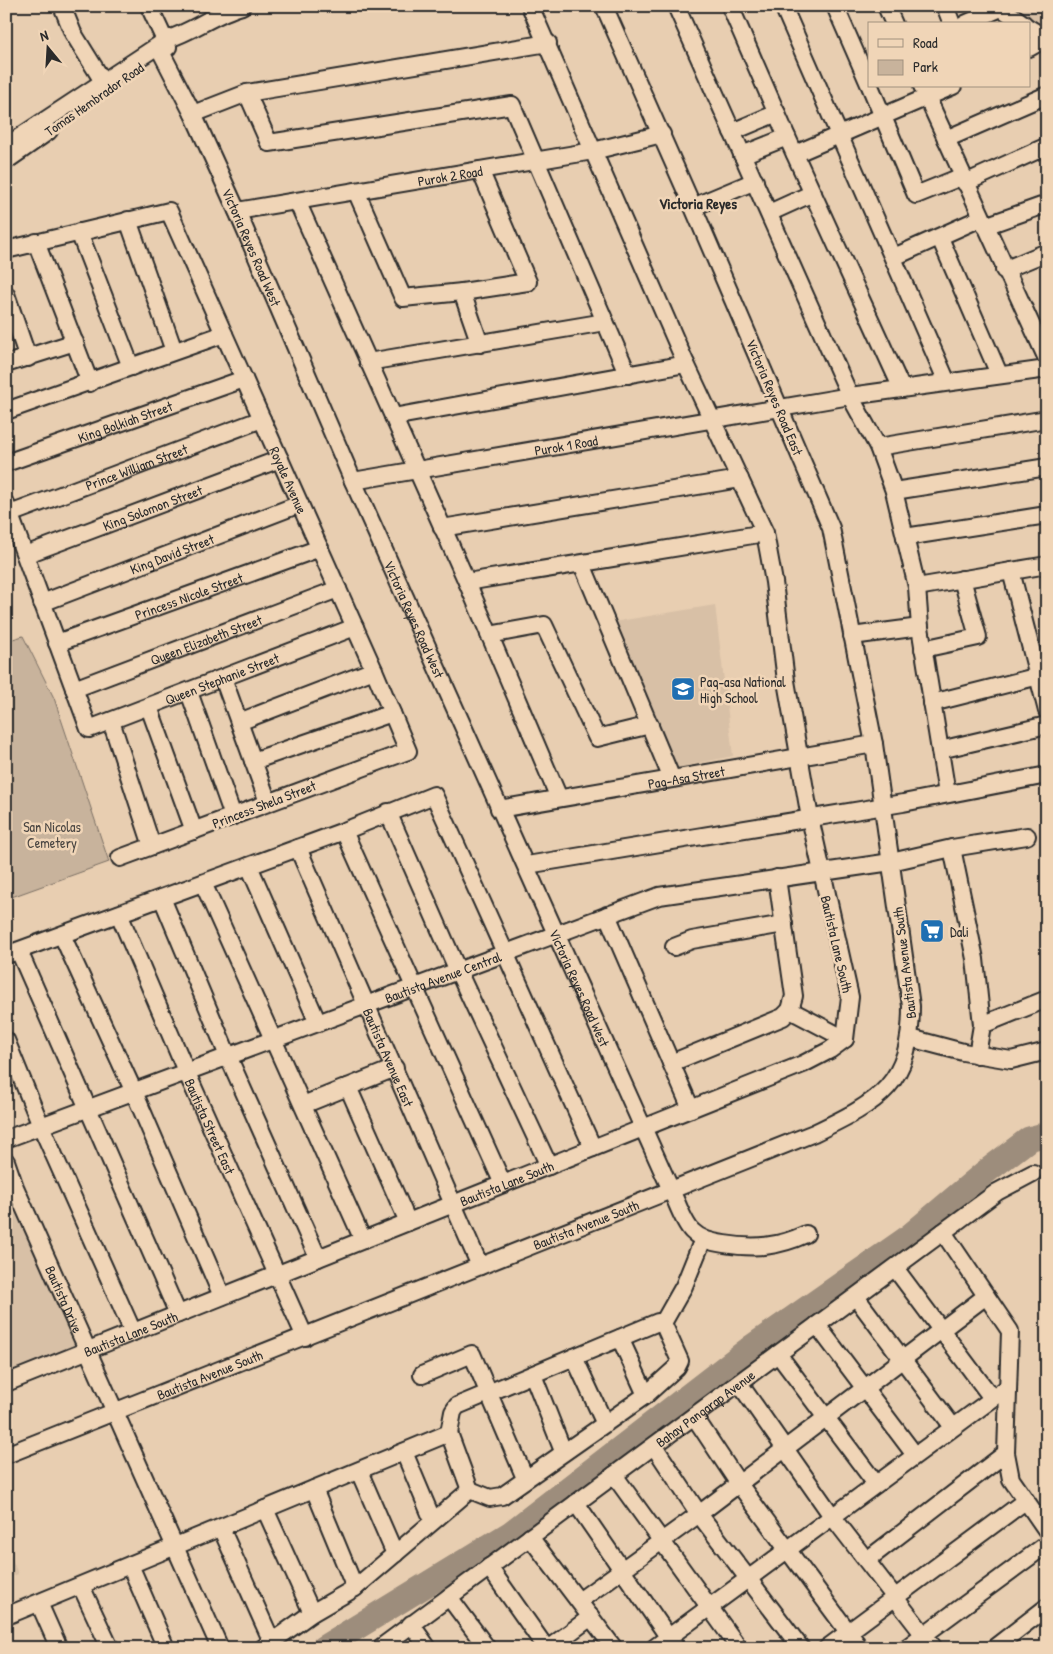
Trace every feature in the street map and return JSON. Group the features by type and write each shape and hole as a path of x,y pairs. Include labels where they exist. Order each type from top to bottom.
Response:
{"street":[{"path":"62,6 73,33 104,83"},
{"name":"Victoria Reyes Road West","path":"149,6 193,114 499,809 527,865 671,1190 691,1230 703,1239"},
{"name":"Tomas Hembrador Road","path":"6,161 166,45 204,13 242,6"},
{"name":"Bautista Lane South","path":"6,1383 803,1064 830,1050 845,1039 850,997 810,818 765,533 686,364 548,43 530,6"},
{"name":"Victoria Reyes Road East","path":"604,6 662,134 831,528 874,744 883,806"},
{"path":"676,6 850,396 878,447 894,491 917,586 923,649 948,794"},
{"path":"730,6 787,137 902,389"},
{"path":"783,6 894,256 947,382"},
{"path":"835,6 868,80"},
{"path":"886,6 893,22"},
{"path":"945,6 951,22"},
{"path":"970,22 1002,7 1021,22"},
{"path":"1030,29 1046,39 1030,47"},
{"path":"193,114 247,93 548,43"},
{"name":"Tomas Hembrador Road","path":"6,146 166,45"},
{"path":"871,88 916,195 964,180 1047,146"},
{"path":"795,154 884,117 925,92 944,88"},
{"path":"925,92 1004,270 1047,359"},
{"path":"247,93 269,143 512,105 628,375"},
{"path":"946,139 1047,95"},
{"path":"732,132 777,113"},
{"name":"Purok 2 Road","path":"237,211 593,151 662,134"},
{"path":"742,156 787,137"},
{"path":"356,191 402,298 530,287 480,170"},
{"path":"693,206 755,180"},
{"path":"769,213 813,193"},
{"path":"297,201 467,582 559,798"},
{"path":"894,256 983,222 1047,204"},
{"name":"Royale Avenue","path":"128,220 169,211 355,627 408,751"},
{"path":"6,250 128,220 174,351"},
{"path":"79,232 131,367"},
{"path":"940,238 999,374"},
{"path":"36,242 90,383"},
{"path":"1004,270 1047,252"},
{"path":"462,292 480,344"},
{"path":"6,294 28,358"},
{"path":"368,362 605,322"},
{"path":"6,411 90,383 224,334"},
{"path":"6,364 75,342"},
{"path":"392,417 686,364"},
{"name":"Purok 1 Road","path":"353,481 850,396 999,374 1047,369"},
{"name":"King Bolkiah Street","path":"6,463 244,379"},
{"path":"878,447 1047,419"},
{"name":"Prince William Street","path":"8,509 262,420"},
{"name":"King Solomon Street","path":"25,555 280,459"},
{"path":"894,491 1047,467"},
{"path":"442,528 740,479"},
{"name":"King David Street","path":"42,603 300,504"},
{"path":"8,509 74,689"},
{"path":"905,536 1047,515"},
{"path":"467,582 765,533"},
{"name":"Princess Nicole Street","path":"57,644 320,548"},
{"path":"582,564 672,779"},
{"path":"917,586 1047,565"},
{"path":"1011,571 1042,675 1047,711"},
{"path":"923,649 978,637 962,579"},
{"name":"Queen Elizabeth Street","path":"74,689 338,590"},
{"path":"489,635 544,625 597,738 650,725"},
{"name":"Queen Stephanie Street","path":"74,689 89,728 189,692 355,627"},
{"path":"852,636 920,627"},
{"path":"239,722 374,670"},
{"path":"932,703 1042,675"},
{"path":"223,678 268,802"},
{"path":"189,692 233,816"},
{"path":"149,707 194,831"},
{"path":"253,761 392,713"},
{"path":"111,721 152,846"},
{"path":"940,750 1047,725"},
{"name":"Pag-Asa Street","path":"499,809 874,744"},
{"name":"Princess Shela Street","path":"120,858 408,751"},
{"path":"527,865 883,806 1047,775"},
{"path":"178,1314 87,1109 12,953 298,848 434,795 593,1148"},
{"name":"Bautista Avenue South","path":"6,1455 814,1133 861,1110 879,1097 894,1081 904,1062 910,1038 911,1006 883,806"},
{"path":"388,812 458,971 549,1166"},
{"path":"344,830 416,986 503,1184"},
{"name":"Bautista Avenue Central","path":"6,1139 659,896 891,862 952,848 1027,836"},
{"name":"Bautista Avenue East","path":"298,848 368,1005 480,1266"},
{"path":"952,848 975,959 982,1024 977,1055"},
{"path":"249,866 318,1023"},
{"path":"670,1063 783,1018 790,1010 794,996 777,878"},
{"path":"203,883 362,1240"},
{"path":"162,898 228,1056 318,1258"},
{"name":"Bautista Street East","path":"119,914 186,1072 306,1336"},
{"path":"607,915 690,1109"},
{"path":"674,947 692,940 784,924"},
{"path":"62,935 134,1092 222,1296"},
{"path":"982,1024 1047,999"},
{"path":"790,1010 845,1039"},
{"path":"910,1038 977,1055 1011,1060 1047,1051"},
{"path":"6,1040 41,1126 133,1332"},
{"path":"303,1105 395,1068"},
{"path":"348,1087 408,1222"},
{"name":"Bautista Drive","path":"6,1161 11,1189 88,1350 220,1648"},
{"name":"Bahay Pangarap Avenue","path":"380,1648 997,1192 1033,1173"},
{"path":"943,1232 1010,1332 1006,1453 1011,1479 1047,1531"},
{"path":"663,1323 684,1286 703,1239 744,1247 764,1248 787,1243 806,1234"},
{"path":"895,1268 992,1398"},
{"path":"579,1601 904,1361 986,1296"},
{"path":"856,1297 953,1427"},
{"path":"470,1490 449,1433 457,1406 490,1394 658,1322 663,1323"},
{"path":"470,1490 497,1498 604,1422 646,1395 677,1367 680,1361 663,1323"},
{"path":"817,1325 915,1455"},
{"path":"620,1338 646,1395"},
{"path":"422,1374 472,1354 525,1478"},
{"path":"778,1354 876,1484"},
{"path":"574,1357 604,1422"},
{"path":"533,1375 563,1451"},
{"path":"739,1382 832,1516 929,1641"},
{"path":"654,1648 672,1642 709,1607 1007,1388"},
{"path":"694,1416 739,1484 860,1648"},
{"path":"6,1616 449,1433"},
{"path":"654,1446 699,1514 801,1648"},
{"path":"404,1452 433,1521"},
{"path":"867,1560 1006,1453"},
{"path":"358,1471 395,1554"},
{"path":"614,1475 739,1648"},
{"path":"314,1489 355,1588"},
{"path":"221,1528 268,1645 312,1613 355,1588 470,1490"},
{"path":"827,1648 1025,1500"},
{"path":"576,1503 672,1642"},
{"path":"265,1509 312,1613"},
{"path":"530,1537 614,1648"},
{"path":"906,1648 929,1641 1047,1544"},
{"path":"130,1565 166,1648"},
{"path":"489,1567 548,1648 591,1617"},
{"path":"81,1586 110,1648"},
{"path":"449,1597 487,1648"},
{"path":"39,1603 59,1648"},
{"path":"994,1648 1047,1607"},
{"path":"411,1624 428,1648"}],"shaded area":[{"path":"1007,6 1047,6 1047,32"},
{"name":"Pag-asa National High School","path":"715,605 733,756 676,768 613,622"},
{"path":"9,1193 77,1347 6,1372 6,1194"},
{"path":"6,1544 18,1574 6,1579"}],"green space":[{"name":"San Nicolas Cemetery","path":"23,636 54,698 109,862 6,899 6,641"}],"waterway":[{"path":"323,1648 511,1533 753,1346 906,1239 983,1174 1029,1139 1047,1134"}],"place":[{"name":"Pag-asa National High School","path":"683,689"},
{"name":"Dali","path":"932,931"}],"district":[{"name":"Victoria Reyes","path":"698,203"}]}
